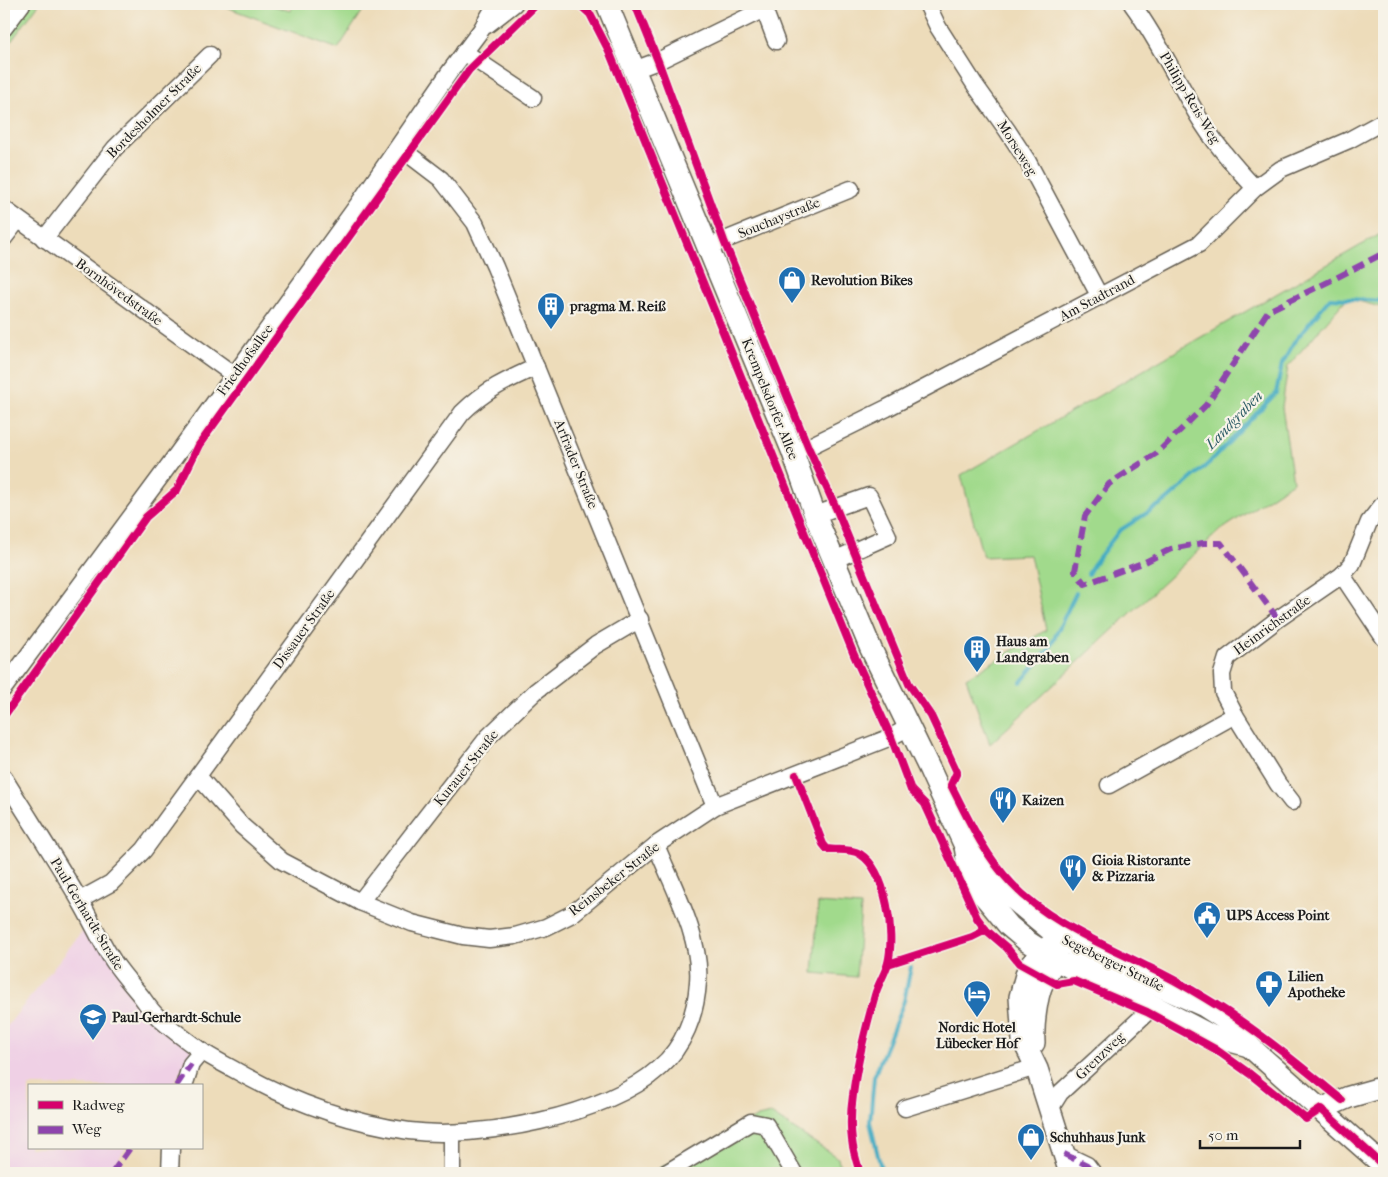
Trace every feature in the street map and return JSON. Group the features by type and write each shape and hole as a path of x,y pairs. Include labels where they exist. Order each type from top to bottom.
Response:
{"main road":[{"name":"Krempelsdorfer Allee","path":"607,4 792,450 815,515 871,649 910,727 939,792"},
{"name":"Segeberger Straße","path":"939,792 965,846 969,871 980,891 1009,926 1053,950 1079,972 1154,1006 1212,1036 1249,1046"},
{"name":"Segeberger Straße","path":"1053,950 1087,954 1204,1006 1235,1026 1249,1046 1384,1166"},
{"path":"1053,950 1028,968 1020,997 1023,1040 1036,1068 1067,1164"},
{"path":"1321,1109 1349,1097 1384,1087"}],"street":[{"path":"4,28 22,4"},
{"name":"Friedhofsallee","path":"4,688 399,147 481,30 495,4"},
{"name":"Friedhofsallee","path":"481,30 514,4"},
{"name":"Morseweg","path":"927,4 938,27 975,86 1028,162 1100,296"},
{"name":"Philipp-Reis-Weg","path":"1132,4 1145,22 1199,118 1228,159 1255,188"},
{"path":"634,70 658,61 764,9 776,41"},
{"path":"464,52 533,98"},
{"name":"Bordesholmer Straße","path":"44,239 114,148 210,55"},
{"name":"Am Stadtrand","path":"792,450 808,446 887,408 1199,244 1255,188 1281,169 1349,140 1384,121"},
{"name":"Arfrader Straße","path":"399,147 441,179 475,223 640,619 715,806"},
{"name":"Souchaystraße","path":"708,247 851,189"},
{"name":"Bornhövedstraße","path":"4,209 234,375"},
{"path":"4,238 18,220"},
{"name":"Dissauer Straße","path":"80,900 110,883 144,850 462,413 477,398 501,382 536,367"},
{"path":"815,515 870,496 888,536 834,560"},
{"path":"1384,503 1369,522 1352,564 1342,575 1384,638"},
{"name":"Heinrichstraße","path":"1292,802 1278,784 1235,715 1223,692 1222,674 1226,658 1278,618 1342,575"},
{"name":"Kurauer Straße","path":"360,902 488,737 536,691 596,645 640,619"},
{"path":"1109,785 1235,715"},
{"name":"Reinsbeker Straße","path":"198,776 242,826 282,861 360,902 412,923 463,936 489,938 515,936 546,928 572,914 656,845 715,806 891,737 910,727"},
{"name":"Paul-Gerhardt-Straße","path":"4,778 80,900 113,962 156,1015 202,1052 255,1082 293,1100 368,1123 411,1131 452,1133 508,1127 582,1110 624,1093 660,1068 680,1045 688,1028 695,1005 699,981 691,931 656,845"},
{"name":"Grenzweg","path":"1050,1109 1060,1093 1154,1006"},
{"path":"185,1084 191,1064 202,1052"},
{"path":"905,1108 1036,1068"},
{"path":"666,1173 751,1122 766,1126 794,1173"},
{"path":"452,1133 452,1173"},
{"path":"170,1173 171,1150"},
{"path":"1067,1164 1087,1166 1093,1173"}],"shaded area":[{"name":"Paul-Gerhardt-Schule","path":"88,924 193,1052 173,1084 28,1084 28,1150 125,1150 108,1173 4,1173 4,1030"}],"green space":[{"path":"30,4 39,4 4,51 4,39"},
{"path":"218,4 268,4 290,11 293,4 367,4 338,49"},
{"path":"1384,232 1384,308 1347,298 1288,366 1282,407 1293,482 1218,532 990,744 966,678 1046,630 1030,555 983,557 961,475"},
{"path":"818,903 861,906 856,977 813,973"},
{"path":"771,1114 838,1158 841,1173 650,1173 758,1117"}],"waterway":[{"name":"Landgraben","path":"1088,574 1119,531 1167,500 1209,463 1276,393 1282,364 1295,341 1330,298 1384,301"},
{"name":"Landgraben","path":"1021,682 1049,649 1076,593"},
{"name":"Landgraben","path":"882,1173 870,1122 874,1077 904,1001 911,967"}],"marked path":[{"path":"1278,619 1221,543 1203,543 1171,549 1145,562 1085,584 1075,571 1085,516 1109,484 1157,453 1206,405 1268,311 1384,253"},
{"path":"177,1084 191,1064"},
{"path":"112,1173 129,1150"},
{"path":"1064,1154 1087,1165 1093,1173"}],"cycle path":[{"path":"4,716 146,517 177,490 199,445 469,70 537,4"},
{"path":"579,4 590,14 609,51 854,655 891,737 911,790 925,804 977,918 986,930 1007,948 1019,963 1057,984 1074,981 1147,1012 1215,1049 1250,1074 1306,1119 1321,1109 1384,1166"},
{"path":"635,4 724,241 808,447 836,508 909,684 931,716 957,772 951,785 993,862 1026,898 1042,910 1095,941 1170,978 1223,1009 1275,1046 1342,1100"},
{"path":"796,775 823,844 827,849 856,852 869,862 877,874 887,904 890,937 888,963 876,991 865,1032 852,1106 851,1135 860,1173"},
{"path":"888,964 972,937 986,930"}],"place":[{"name":"Revolution Bikes","path":"792,304"},
{"name":"pragma M. Reiß","path":"551,330"},
{"name":"Haus am Landgraben","path":"977,673"},
{"name":"Kaizen","path":"1003,824"},
{"name":"Gioia Ristorante & Pizzaria","path":"1073,892"},
{"name":"UPS Access Point","path":"1207,939"},
{"name":"Lilien Apotheke","path":"1269,1008"},
{"name":"Nordic Hotel Lübecker Hof","path":"977,1018"},
{"name":"Paul-Gerhardt-Schule","path":"93,1041"},
{"name":"Schuhhaus Junk","path":"1031,1161"}]}
